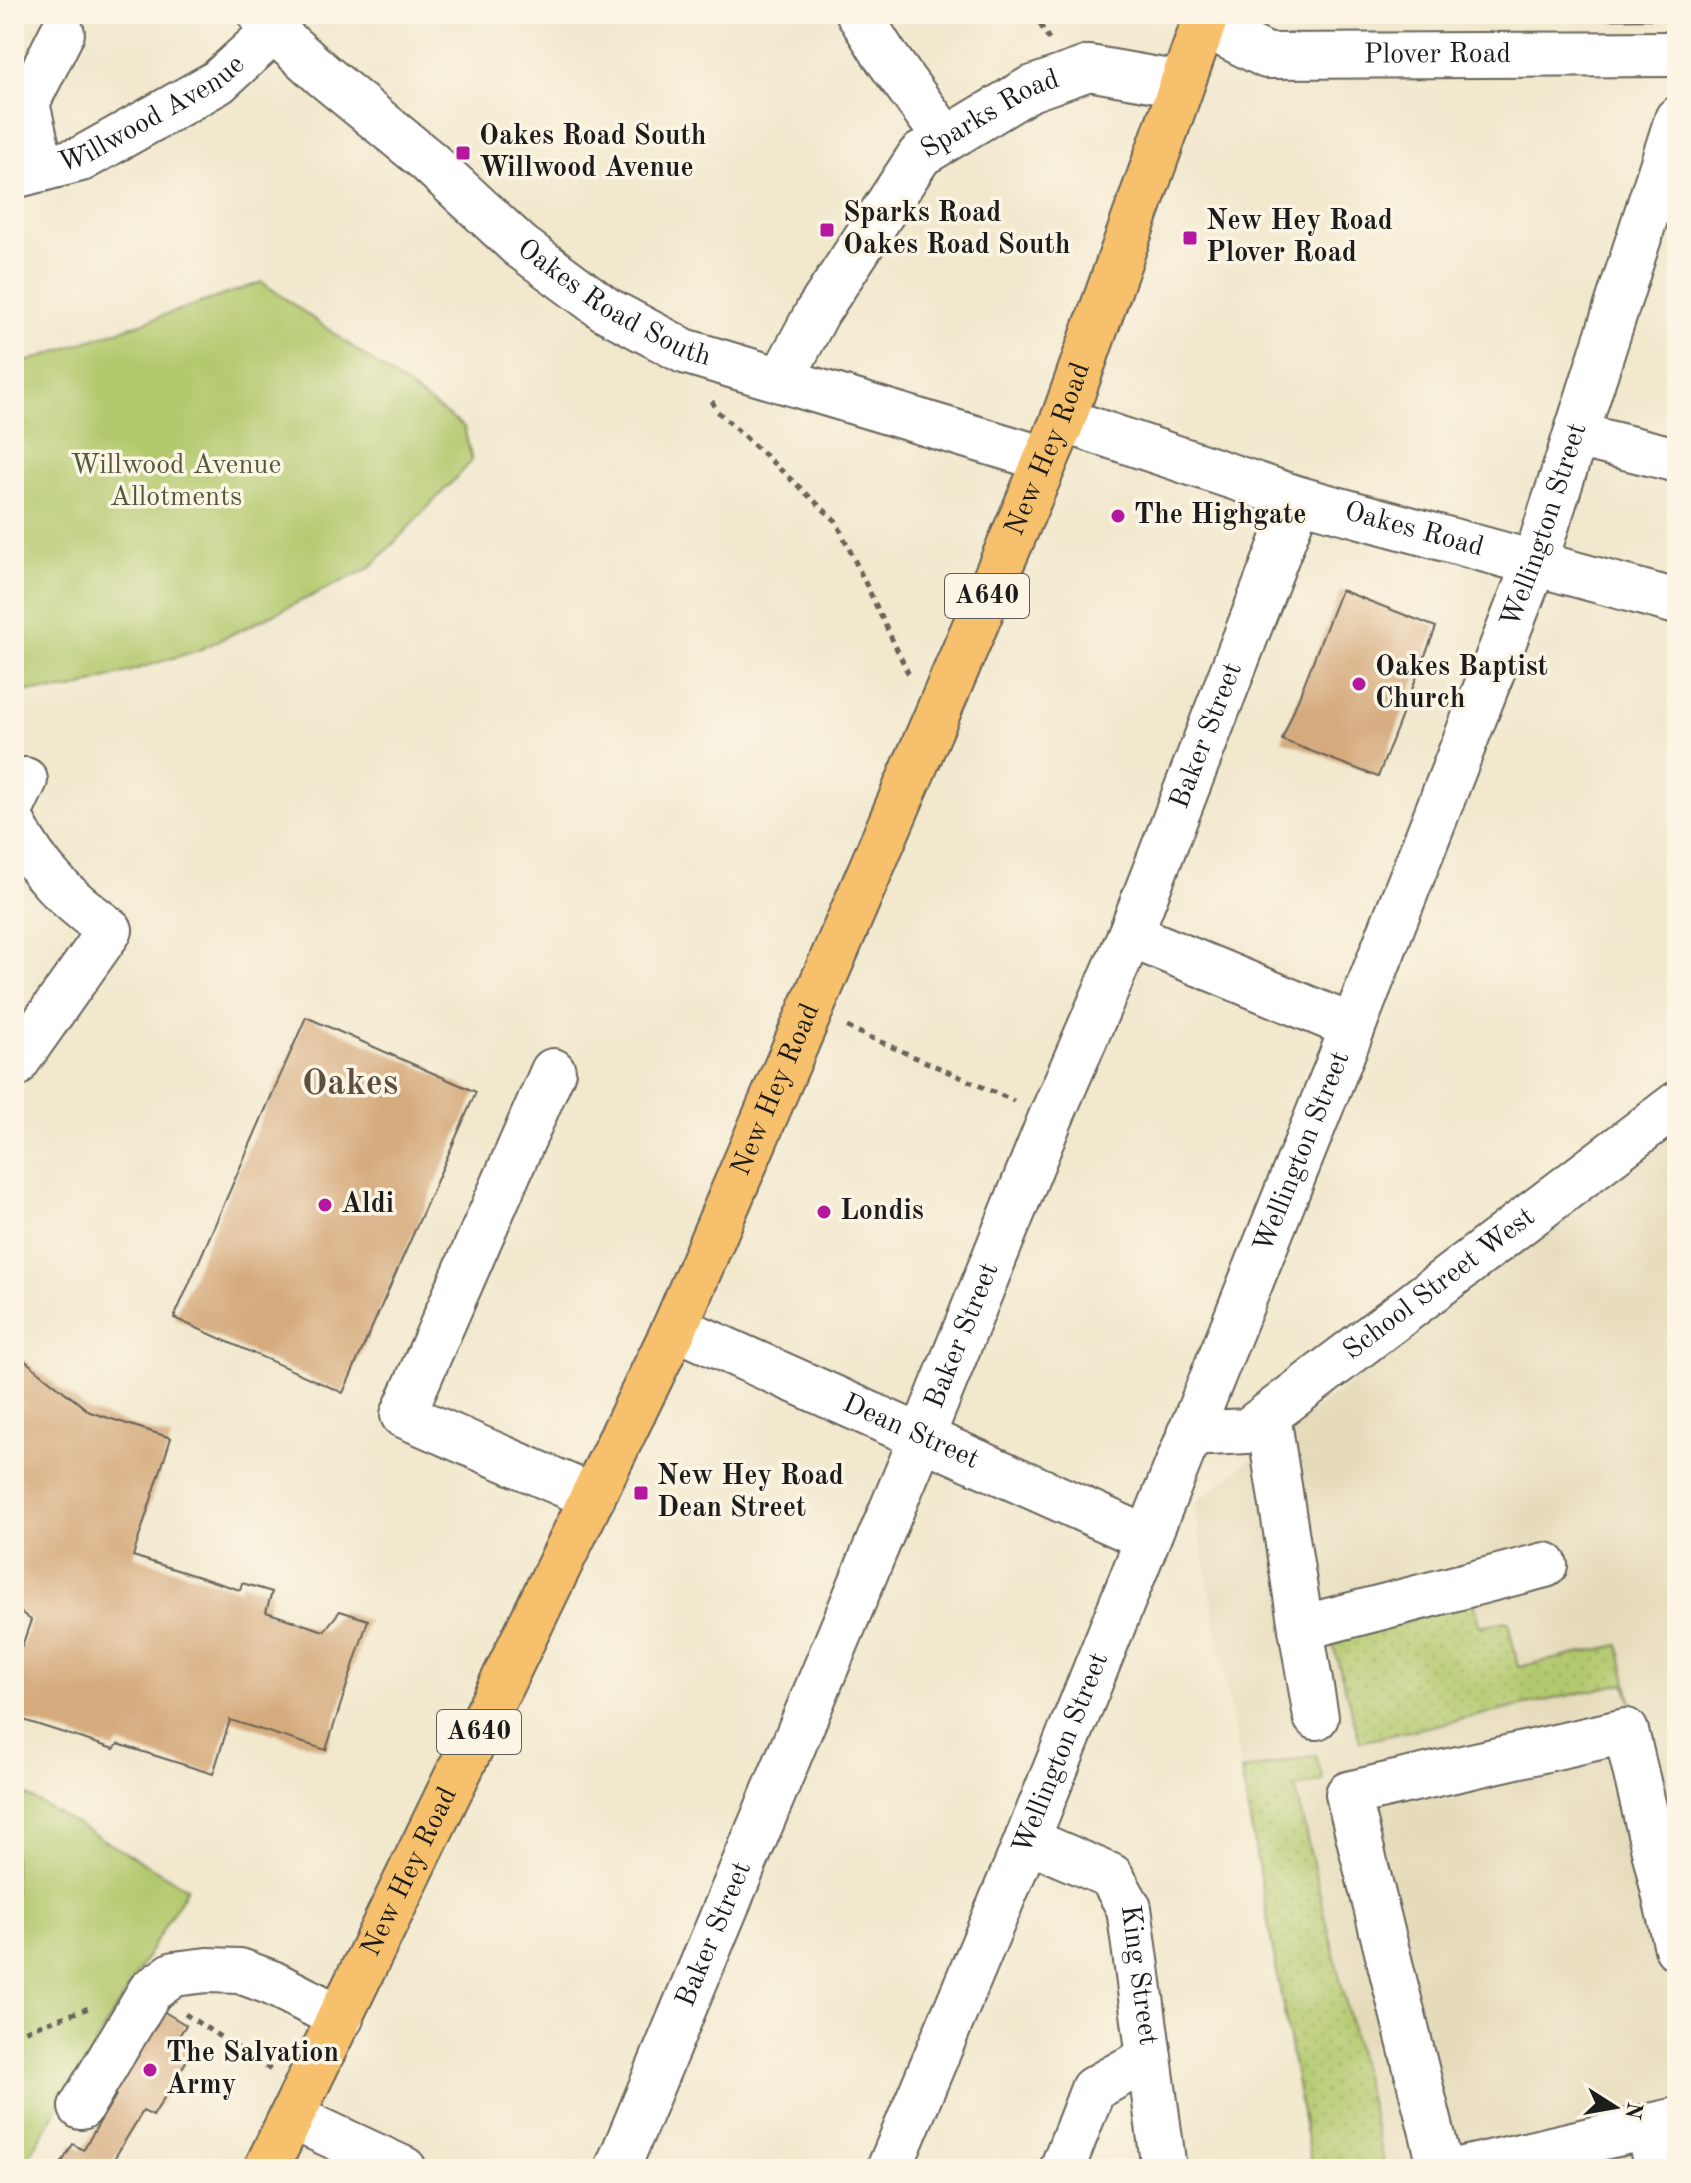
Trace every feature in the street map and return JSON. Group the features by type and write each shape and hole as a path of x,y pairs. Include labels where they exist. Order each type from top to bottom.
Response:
{"highway":[{"name":"New Hey Road","path":"246,2169 286,2129 675,1327 1063,420 1205,19"}],"street":[{"path":"859,14 946,139"},
{"name":"Plover Road","path":"1205,19 1267,56 1677,54"},
{"name":"Willwood Avenue","path":"28,173 81,159 218,82 267,22"},
{"name":"Oakes Road South","path":"267,22 323,75 428,161 520,246 605,309 684,351 1045,459"},
{"path":"28,173 27,103 62,33"},
{"name":"Sparks Road","path":"781,380 818,311 920,155 1030,89 1089,68 1180,84"},
{"name":"Wellington Street","path":"889,2169 1027,1840 1353,1027 1534,565 1677,119"},
{"name":"Oakes Road","path":"1063,420 1299,499 1677,602"},
{"path":"1576,435 1677,460"},
{"name":"Baker Street","path":"617,2169 922,1437 1051,1117 1130,935 1299,499"},
{"path":"14,825 41,869 73,903 110,930 14,1066"},
{"path":"1130,935 1353,1027"},
{"path":"553,1071 403,1415 593,1497"},
{"name":"School Street West","path":"1189,1434 1247,1431 1677,1104"},
{"name":"Dean Street","path":"675,1327 1147,1538"},
{"path":"1268,1415 1316,1717"},
{"path":"1301,1628 1545,1565"},
{"path":"1441,2169 1348,1794 1626,1731 1677,1948"},
{"name":"King Street","path":"1027,1840 1111,1876 1129,1908 1164,2169"},
{"path":"81,2107 150,1991 174,1974 207,1970 240,1971 272,1983 341,2018"},
{"path":"1062,2169 1093,2089 1149,2058"},
{"path":"1464,2169 1662,2123 1657,2169"},
{"path":"286,2129 404,2169"}],"path":[{"path":"684,351 717,411 836,521 932,724"},
{"path":"810,1010 1051,1117"},
{"path":"14,2034 150,1991 286,2129"}],"shaded area":[{"path":"1677,1130 1677,2169 1312,2169 1195,1508 1201,1498"}],"green space":[{"name":"Willwood Avenue Allotments","path":"262,282 464,427 472,461 370,568 199,650 69,690 14,691 14,366"},
{"path":"1474,1602 1480,1626 1508,1621 1518,1667 1619,1645 1633,1710 1625,1683 1360,1742 1332,1641"},
{"path":"1316,1755 1323,1781 1295,1788 1385,2169 1312,2169 1241,1771"},
{"path":"14,1788 187,1888 22,2169 14,2169"}],"building":[{"path":"1280,14 1677,14 1677,19 1277,22"},
{"name":"Oakes Baptist Church","path":"1341,590 1436,627 1378,777 1282,740"},
{"name":"Aldi","path":"306,1017 476,1092 343,1393 174,1318"},
{"path":"14,1352 90,1412 171,1438 133,1556 240,1590 242,1583 272,1592 266,1612 324,1631 340,1611 368,1620 326,1750 230,1720 213,1774 118,1744 114,1749 14,1717 14,1643 22,1646 31,1620 14,1607"},
{"name":"The Salvation Army","path":"158,2008 186,2025 177,2039 193,2050 153,2116 143,2111 111,2164 118,2169 58,2169 73,2144 83,2150 116,2095 108,2090"}],"place":[{"name":"Oakes Road South Willwood Avenue","path":"463,153"},
{"name":"Sparks Road Oakes Road South","path":"827,230"},
{"name":"New Hey Road Plover Road","path":"1190,238"},
{"name":"The Highgate","path":"1118,516"},
{"name":"Oakes Baptist Church","path":"1359,684"},
{"name":"Aldi","path":"325,1205"},
{"name":"Londis","path":"824,1212"},
{"name":"New Hey Road Dean Street","path":"641,1493"},
{"name":"The Salvation Army","path":"150,2070"}],"district":[{"name":"Oakes","path":"350,1085"}]}
